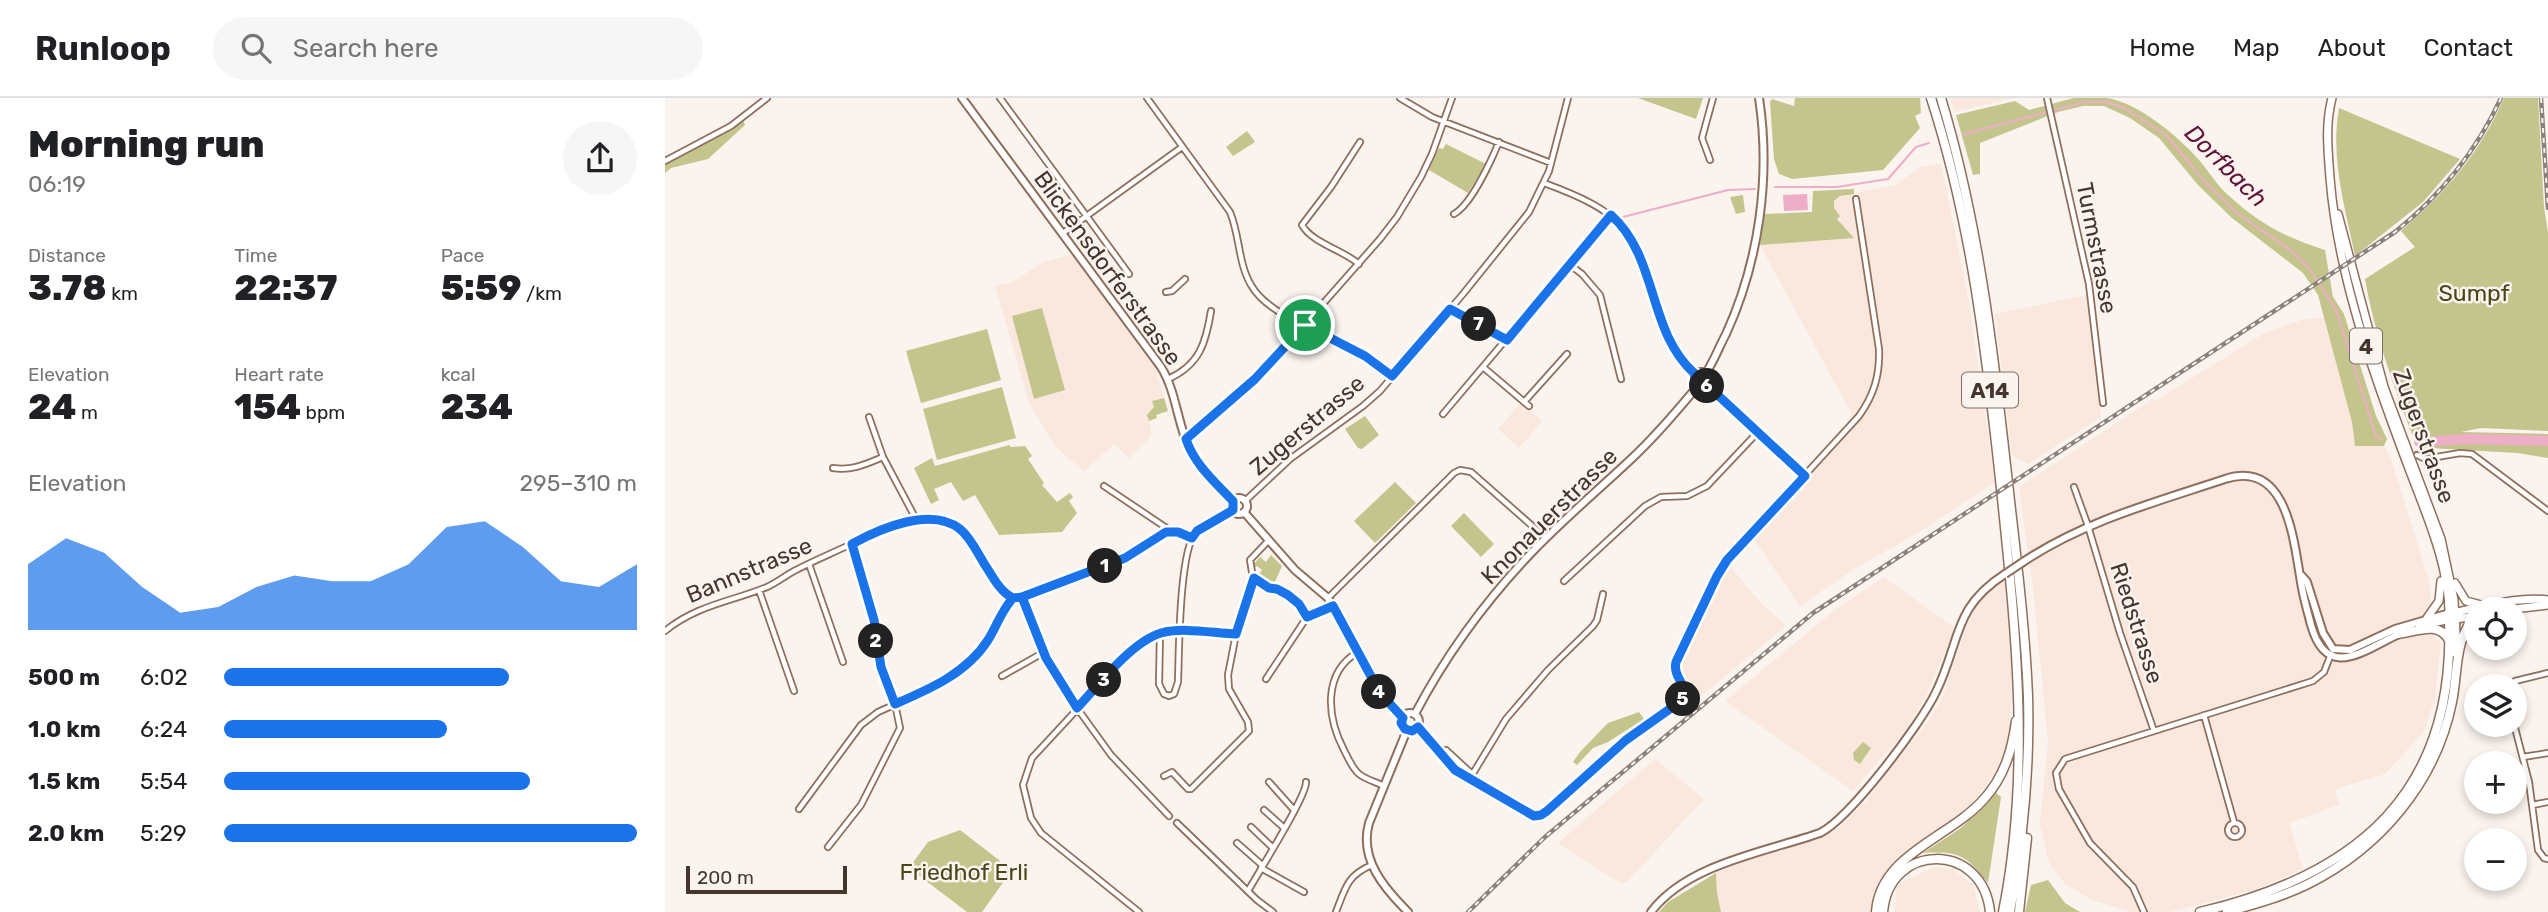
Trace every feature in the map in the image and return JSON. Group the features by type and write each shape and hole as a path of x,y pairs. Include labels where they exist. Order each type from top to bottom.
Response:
{"highway":[{"name":"A14","path":"1931,98 1960,205 1979,305 2011,587 2020,691 2017,810 2003,912"},
{"name":"A14","path":"1941,98 1969,202 1992,344 2023,628 2028,741 2022,832 2010,912"},
{"path":"2200,912 2247,900 2301,880 2356,846 2388,816 2418,773 2434,740 2445,692 2452,616"},
{"path":"2452,616 2457,670"},
{"path":"2398,634 2440,629 2450,642"},
{"path":"2227,912 2306,885 2350,859 2382,831 2408,800 2435,756 2452,704 2464,635"},
{"path":"1876,912 1880,891 1895,868 1960,822 1982,802 1997,782 2012,744 2020,691"},
{"path":"2019,912 2028,814 2028,741"},
{"path":"1883,912 1887,893 1896,877 1915,863 1936,859 1957,862 1974,874 1984,888 1990,912"}],"main road":[{"name":"Zugerstrasse","path":"2332,98 2326,137 2337,239 2358,321 2423,506 2444,577 2452,616"},
{"name":"Zugerstrasse","path":"2330,181 2342,238 2384,387 2441,539 2453,592 2452,616"},
{"path":"2423,506 2441,586 2436,607 2427,618"},
{"name":"4","path":"2441,539 2459,592 2464,598"},
{"path":"2527,600 2548,603"},
{"path":"2527,607 2548,603"},
{"path":"2452,616 2464,612"},
{"path":"2452,616 2464,616"}],"street":[{"path":"665,161 731,126 767,98"},
{"name":"Blickensdorferstrasse","path":"962,98 1168,379 1190,450 1203,469 1233,501"},
{"path":"1000,98 1129,274"},
{"path":"1147,98 1230,212 1236,226 1245,274 1255,292 1268,304 1365,356 1392,376"},
{"path":"1399,98 1444,121 1551,163"},
{"path":"1186,439 1255,379 1359,264 1401,211 1432,154 1452,98"},
{"name":"Zugerstrasse","path":"1245,501 1303,448 1363,406 1392,376 1519,226 1544,183 1568,98"},
{"path":"1710,160 1702,138 1713,98"},
{"path":"1706,373 1733,318 1754,245 1763,178 1759,98"},
{"name":"Turmstrasse","path":"2047,100 2089,284 2103,403"},
{"path":"1359,264 1348,254 1310,234 1302,225 1360,142"},
{"path":"1454,214 1459,212 1470,195 1499,142"},
{"path":"1063,233 1182,147"},
{"path":"1544,183 1593,202 1626,229 1635,243 1668,336 1681,359 1695,374"},
{"path":"1418,727 1412,731 1407,730 1402,725 1403,718 1408,714 1415,714 1419,719 1418,727 1450,766 1526,813 1537,816 1547,811 1626,740 1686,695 1676,673 1676,662 1717,576 1727,560 1868,403 1878,376 1879,349 1856,199"},
{"path":"1443,414 1611,215"},
{"path":"1570,265 1582,274 1600,295 1621,379"},
{"path":"1166,292 1172,291 1185,279"},
{"path":"1450,309 1507,340"},
{"path":"1168,379 1183,371 1203,350 1211,311"},
{"path":"1483,367 1527,404 1567,354"},
{"path":"1695,374 1706,373 1710,378 1708,386"},
{"path":"1695,374 1693,382 1697,387 1708,386"},
{"path":"1708,386 1805,476"},
{"name":"Knonauerstrasse","path":"1415,714 1432,680 1464,632 1508,578 1546,538 1650,441 1697,387"},
{"path":"869,417 883,457 917,521"},
{"path":"1564,581 1645,506 1661,497 1687,496 1707,486 1757,433"},
{"path":"2417,455 2425,459 2460,453 2472,454 2548,511"},
{"path":"833,468 845,470 860,467 883,457"},
{"path":"1328,598 1460,470 1471,472 1546,538"},
{"path":"1651,912 1672,889 1697,874 1820,833 1834,824 1866,789 1919,720 1945,673 1969,606 1986,586 2065,536 2088,526 2225,479 2244,475 2269,485 2282,502 2301,574 2301,586 2319,646 2351,657 2398,634 2452,616"},
{"path":"1104,486 1171,531 1192,538"},
{"name":"Riedstrasse","path":"2074,487 2154,731"},
{"path":"1233,510 1233,501 1241,498 1247,507 1244,512"},
{"path":"1233,510 1244,512"},
{"path":"1160,634 1159,684 1164,694 1169,696 1174,694 1178,682 1185,570 1192,538 1197,531 1233,510"},
{"path":"1244,512 1295,570 1328,598 1380,693 1403,718"},
{"name":"Bannstrasse","path":"665,631 682,618 708,606 758,590 890,526 917,521 939,520 957,527 1002,591 1013,598"},
{"path":"799,808 861,725 878,712 930,689 954,674 987,642 1005,607 1013,598 1125,558 1171,531"},
{"path":"1164,776 1172,772 1191,789 1249,731 1248,722 1228,685 1236,634 1254,578 1250,560 1269,540"},
{"path":"828,847 861,805 900,728 895,704 881,667 874,620 852,544"},
{"path":"809,564 843,662"},
{"path":"1254,578 1269,588 1288,595 1299,604 1307,617"},
{"path":"758,590 794,691"},
{"path":"1471,777 1506,719 1548,670 1593,626 1603,594"},
{"path":"1022,597 1046,658 1077,708 1111,755 1169,816"},
{"path":"1266,679 1307,617 1333,606"},
{"path":"2332,652 2350,650 2395,629 2427,618 2452,616"},
{"path":"1139,912 1041,834 1031,818 1023,785 1031,758 1139,645 1160,634 1180,630 1236,634"},
{"path":"1358,652 1347,658 1335,673 1332,684 1332,723 1353,768 1360,775 1385,786"},
{"path":"2144,912 2133,887 2090,843 2059,789 2056,773 2065,759 2313,681 2324,672 2332,652"},
{"path":"1002,676 1039,655 1046,658"},
{"path":"2527,678 2548,673"},
{"path":"2204,715 2234,822"},
{"path":"1407,730 1368,828 1367,844 1372,865 1388,891 1408,912"},
{"path":"2527,756 2548,753"},
{"path":"2527,778 2538,850 2548,859"},
{"path":"1269,782 1294,810"},
{"path":"1248,891 1307,787 1306,782"},
{"path":"2532,805 2548,802"},
{"path":"1264,810 1283,827"},
{"path":"1177,823 1273,912"},
{"path":"1251,827 1272,847"},
{"path":"1237,844 1261,867 1304,892"},
{"path":"1336,912 1349,879 1358,870 1372,865"}],"shaded area":[{"path":"1950,98 2013,98 1955,112"},
{"path":"1941,164 1968,297 1995,482 1916,534 1854,569 1800,606 1753,538 1857,424 1760,245 1853,238 1837,218 1839,216 1834,208 1834,201 1840,196 1895,185 1921,167"},
{"path":"1807,194 1808,210 1784,211 1783,195"},
{"path":"1072,254 1156,371 1168,411 1149,421 1152,435 1129,458 1114,444 1084,472 1056,447 1029,403 995,286 1012,282 1042,263"},
{"path":"2087,295 2101,417 2028,464 2012,455 1995,314"},
{"path":"2325,317 2352,422 2355,446 2384,446 2391,459 2429,581 2435,639 2441,642 2435,698 2424,732 2385,774 2335,789 2339,805 2289,823 2303,869 2257,889 2170,912 2132,912 2092,900 2065,884 2049,863 2040,824 2048,741 2033,589 2019,487 2153,399 2155,401 2266,332 2301,320"},
{"path":"1521,403 1542,421 1519,448 1498,429"},
{"path":"1729,565 1761,603 1786,626 1697,699 1682,677 1679,662 1709,595"},
{"path":"1884,577 1955,628 1926,696 1906,730 1853,791 1725,701 1836,609"},
{"path":"2006,580 2012,676 2009,735 1999,768 1965,812 1894,861 1879,881 1873,912 1721,912 1716,873 1766,851 1837,830 1865,802 1930,719 1943,696 1977,604 1990,589"},
{"path":"1655,759 1704,799 1627,882 1621,884 1558,843"},
{"path":"1934,867 1953,869 1973,885 1980,912 1895,912 1896,887"}],"green space":[{"path":"1638,98 1703,98 1696,119"},
{"path":"1795,98 1920,98 1921,113 1915,116 1920,128 1883,170 1792,179 1779,174 1774,159 1770,102 1772,99 1794,106"},
{"path":"2074,98 2107,98 2145,114 2181,142 2223,190 2250,213 2285,235 2325,250 2333,297 2344,314 2376,416 2387,439 2384,446 2355,446 2352,422 2318,295 2303,273 2232,218 2198,185 2159,138 2130,118 2104,106 2083,106 2058,112 1980,143 1980,174 1973,175 1956,115 2015,101 2029,110"},
{"name":"Sumpf","path":"2504,98 2538,98 2548,233 2548,431 2481,428 2461,432 2548,434 2548,458 2517,453 2430,448 2422,451 2417,436 2412,434 2391,377 2373,319 2365,279 2415,247 2401,231 2433,201 2473,154"},
{"path":"2339,108 2460,159 2423,202 2355,256 2337,164"},
{"path":"742,117 745,125 708,159 671,168 665,173 665,163 692,144"},
{"path":"1247,131 1255,142 1233,156 1226,147"},
{"path":"1446,144 1486,164 1468,193 1429,170 1439,148 1443,149"},
{"path":"1854,189 1854,194 1840,196 1834,201 1834,208 1840,216 1837,219 1854,238 1760,245 1764,214 1812,212 1813,191"},
{"path":"1743,195 1745,212 1736,214 1730,197"},
{"path":"1042,308 1065,390 1034,399 1012,316"},
{"path":"987,329 1001,380 921,403 906,351"},
{"path":"1002,387 1016,438 937,460 923,409"},
{"path":"1164,398 1168,411 1149,421 1147,415 1154,407 1152,401"},
{"path":"1365,416 1379,435 1362,449 1358,448 1345,429"},
{"path":"1009,445 1025,446 1032,456 1028,459 1044,483 1042,485 1057,502 1070,493 1073,497 1069,501 1077,513 1062,532 999,535 975,495 963,501 951,482 934,489 939,500 931,504 914,468 932,458 935,466"},
{"path":"1395,482 1416,503 1375,543 1354,521"},
{"path":"1464,513 1494,544 1481,557 1451,526"},
{"path":"1271,555 1282,566 1273,586 1270,586 1272,582 1263,576 1261,579 1258,576 1262,570 1257,566 1254,568 1260,557 1266,562"},
{"path":"1639,712 1644,719 1608,742 1593,748 1577,765 1573,762 1608,723"},
{"path":"1863,742 1871,748 1860,764 1854,760 1853,753"},
{"path":"1996,793 2001,797 1988,883 1974,866 1961,857 1945,853 1923,853 1961,828"},
{"name":"Friedhof Erli","path":"960,830 1012,870 982,912 967,912 909,868 928,842"},
{"path":"1716,873 1721,912 1659,912 1668,902"},
{"path":"2048,880 2065,903 2080,912 2025,912 2031,885"}],"waterway":[{"name":"Dorfbach","path":"1964,134 2085,102 2106,102 2124,108 2166,135 2206,183 2238,214 2293,252 2309,268 2336,310 2376,436 2382,440"},
{"name":"Dorfbach","path":"1775,187 1837,187 1888,179 1916,147 1929,143"},
{"name":"Dorfbach","path":"1623,217 1728,190 1755,189"},
{"name":"Dorfbach","path":"2419,442 2468,439 2548,441"}],"railway":[{"path":"1468,912 1545,837 1813,613 2395,232 2427,203 2456,171 2481,136 2501,98"},
{"path":"2541,98 2548,208"}],"route":[{"path":"1305,325 1255,379 1186,439 1203,469 1233,501 1233,510 1197,531 1192,538 1178,532 1166,532 1125,558 1013,598 1002,591 962,531 939,520 928,519 890,526 852,544 874,620 881,667 895,704 944,682 954,674 987,642 1005,607 1013,598 1022,597 1046,658 1077,708 1122,661 1149,638 1180,630 1236,634 1254,578 1269,588 1288,595 1299,604 1307,617 1333,606 1380,693 1403,718 1401,723 1405,729 1412,731 1418,727 1455,770 1534,816 1547,811 1626,740 1675,707 1686,695 1676,673 1676,662 1717,576 1727,560 1805,476 1708,386 1700,388 1694,384 1695,374 1681,359 1664,328 1635,243 1618,221 1611,215 1507,340 1450,309 1392,376 1365,356 1305,325"}]}
